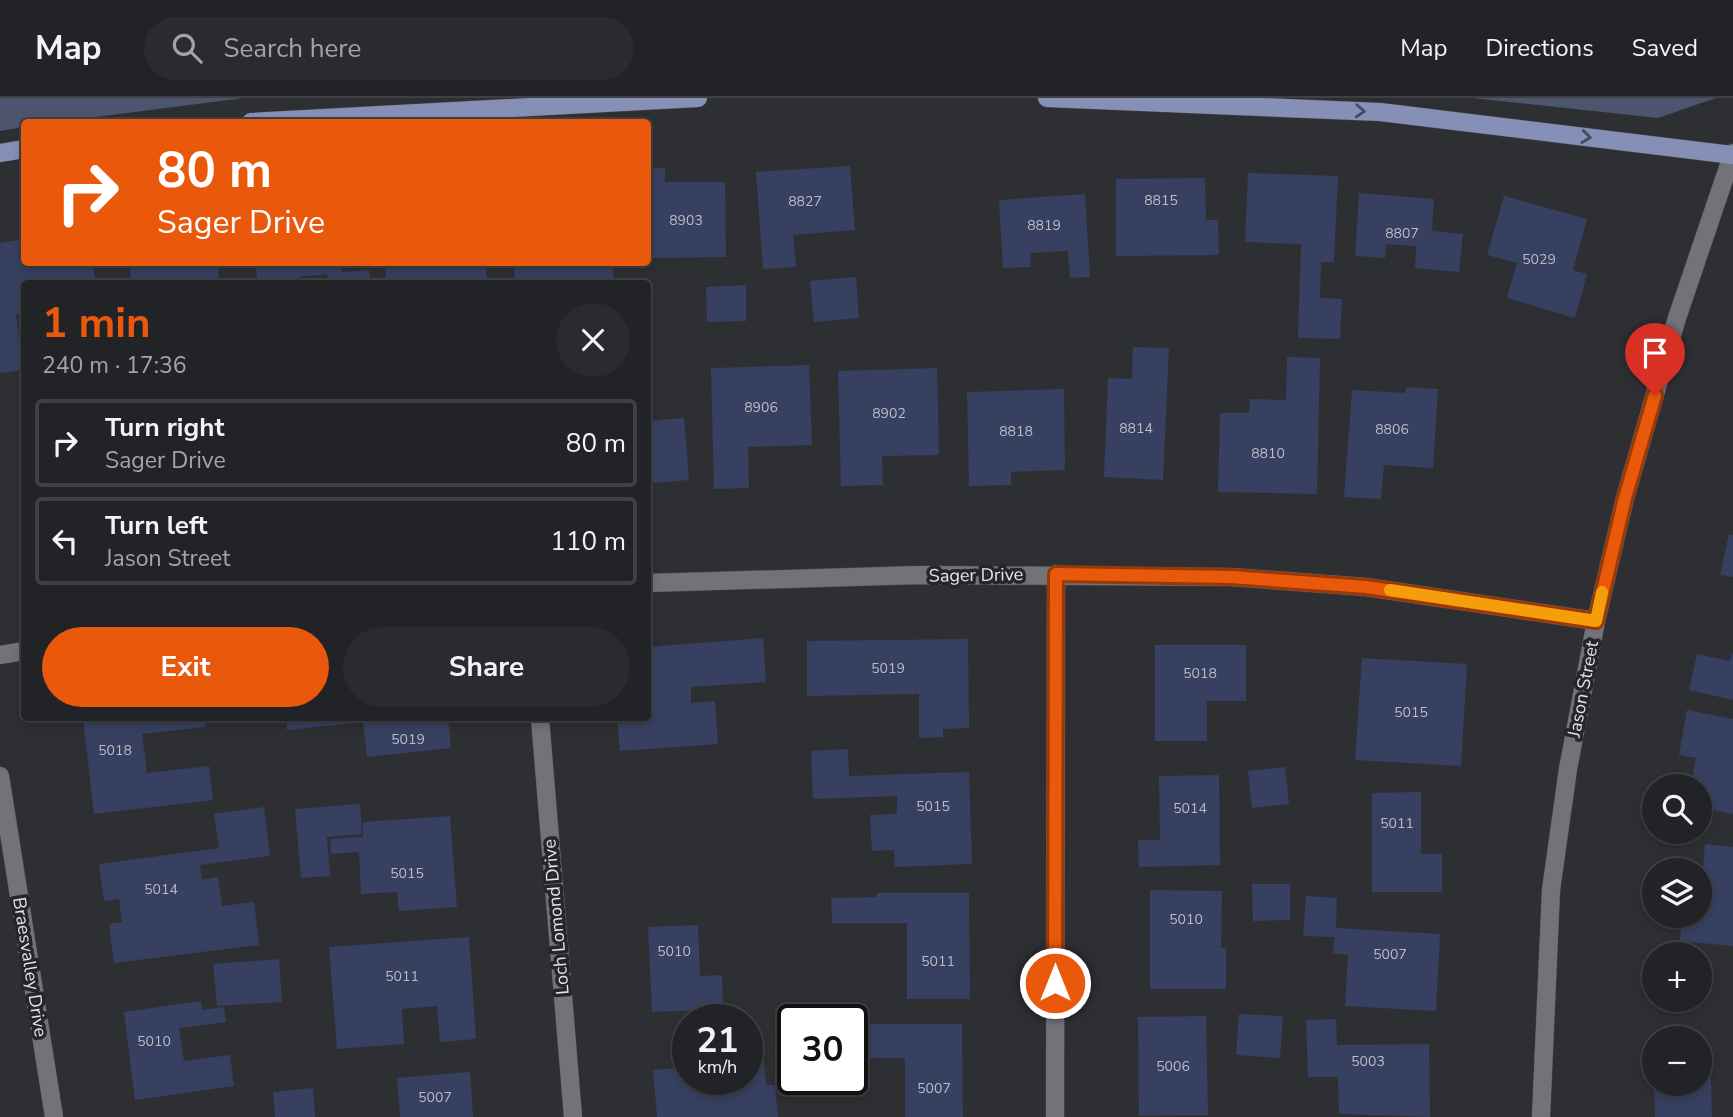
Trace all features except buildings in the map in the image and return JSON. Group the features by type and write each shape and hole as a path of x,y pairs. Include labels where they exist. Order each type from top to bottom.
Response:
{"main road":[{"path":"307,119 698,98"},
{"path":"1047,98 1380,113 1733,154"},
{"path":"0,153 21,150"}],"street":[{"name":"Jason Street","path":"1541,1117 1551,890 1568,769 1596,621 1625,498 1674,331 1733,154"},
{"name":"Sager Drive","path":"651,583 1056,574 1231,577 1366,587 1596,621"},
{"path":"1055,1117 1056,574"},
{"path":"0,655 21,652"},
{"name":"Loch Lomond Drive","path":"540,721 573,1117"},
{"name":"Braesvalley Drive","path":"0,776 54,1117"}],"shaded area":[{"path":"0,98 244,98 80,119 21,119 21,128 0,131"},
{"path":"1472,98 1716,98 1658,118"}],"slow traffic":[{"path":"1390,590 1596,621 1602,592"}],"route":[{"path":"1055,983 1056,574 1231,577 1366,587 1496,604 1596,621 1625,498 1655,395"}]}
